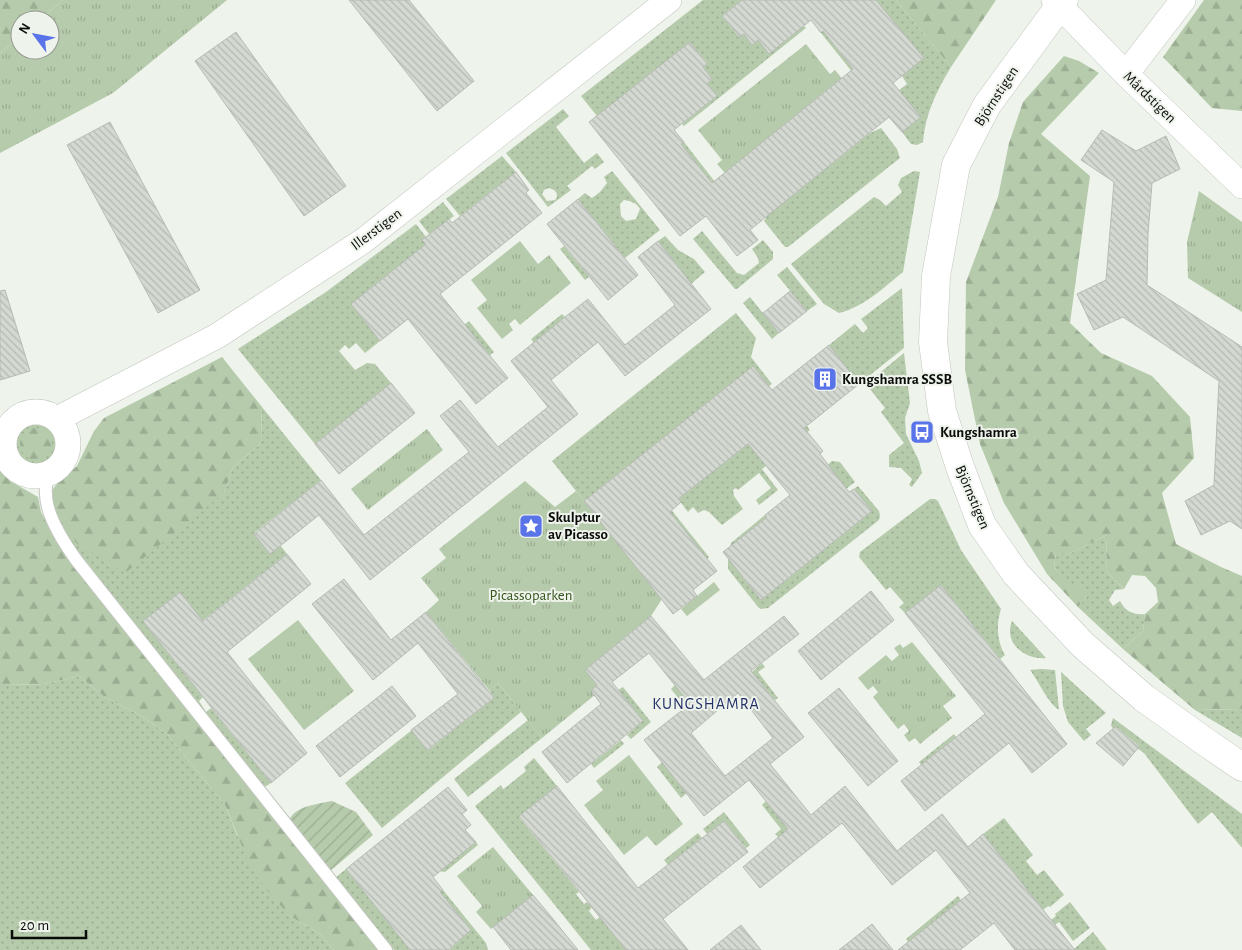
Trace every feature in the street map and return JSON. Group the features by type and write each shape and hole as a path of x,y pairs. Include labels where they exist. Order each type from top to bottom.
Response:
{"street":[{"name":"Illerstigen","path":"57,419 217,336 363,241 669,0"},
{"path":"1126,74 1183,0"},
{"name":"Mårdstigen","path":"1059,2 1126,74 1242,186"},
{"name":"Björnstigen","path":"1059,2 987,105 956,165 936,276 934,342 942,410 960,467 982,525 1016,574 1083,645 1144,698 1242,767"},
{"path":"41,412 57,419 66,434 68,444 67,452 61,464 48,474 35,477 15,469 4,454 4,437 8,426 14,419 24,413 41,412"}],"lane":[{"path":"48,474 47,506 62,540 386,950"}],"green space":[{"path":"0,0 63,0 51,10 10,10 10,44 0,53"},
{"path":"63,0 227,0 113,93 0,153 0,53 10,44 10,60 60,60 60,10 51,10"},
{"path":"703,0 742,0 722,16 739,37 744,34 752,45 758,40 804,26 806,28 684,126 682,124 717,96 707,84 712,79 703,67 707,63 690,42 597,116 581,96"},
{"path":"876,0 896,0 951,67 932,103 926,122 923,142 917,145 911,144 902,132 920,117 899,90 907,84 902,76 923,58"},
{"path":"896,0 996,0 951,67"},
{"path":"1204,0 1242,0 1242,111 1212,108 1163,57"},
{"path":"823,31 868,87 869,93 821,33"},
{"path":"806,44 830,74 835,70 859,99 832,86 725,173 717,164 722,160 698,130"},
{"path":"1064,56 1079,61 1099,73 1041,134 1090,176 1070,323 1101,353 1152,376 1190,417 1194,458 1162,493 1176,544 1242,576 1242,709 1195,710 1123,649 1143,631 1145,614 1158,602 1156,588 1145,576 1132,575 1124,589 1106,571 1107,535 1069,554 1056,552 1054,568 1069,583 1084,586 1087,596 1078,607 1047,574 1004,503 980,444 965,370 966,282 998,197 1009,143 1023,102"},
{"path":"563,109 569,116 556,127 584,163 597,153 604,162 595,169 592,166 567,186 571,190 548,207 506,153","holes":["549,188 556,192 557,197 555,200 547,201 542,194 544,190"]},
{"path":"881,128 897,149 900,158 788,247 785,247 764,221 768,215 870,133"},
{"path":"684,142 719,187 717,189 681,144"},
{"path":"502,156 516,172 460,216 446,199"},
{"path":"612,171 660,230 625,258 578,199 585,193 592,198 600,192 607,183 604,177","holes":["624,200 639,207 636,219 626,221 621,216 620,204"]},
{"path":"914,171 920,172 903,272 865,302 848,310 839,313 824,304 791,264 874,197 886,206 902,192 898,185 901,178"},
{"path":"1199,191 1242,222 1242,312 1188,278 1187,242"},
{"path":"443,202 454,216 429,234 419,221"},
{"path":"416,224 426,237 422,240 426,244 351,304 380,341 365,353 356,343 349,349 345,345 339,351 355,370 367,363 375,364 391,383 315,444 238,349 326,292"},
{"path":"702,231 737,273 744,275 759,263 752,249 763,240 773,252 773,259 735,289 693,239"},
{"path":"665,236 678,250 694,259 705,272 691,284 658,241"},
{"path":"520,241 538,264 549,255 571,283 520,325 515,319 509,324 513,330 502,339 477,308 487,300 471,280"},
{"path":"564,246 589,277 585,280 560,249"},
{"path":"787,267 817,304 807,311 777,275"},
{"path":"902,288 904,348 859,384 829,345 855,324 863,333 868,328 861,319"},
{"path":"750,297 779,333 772,339 743,303"},
{"path":"736,313 756,338 751,357 772,384 769,386 753,366 584,501 552,461"},
{"path":"562,314 565,317 534,343 531,339"},
{"path":"469,321 494,352 489,356 464,325"},
{"path":"904,353 910,403 905,418 906,434 919,461 922,473 912,487 909,485 912,479 901,468 889,467 889,455 904,443 881,412 885,408 866,384"},
{"path":"222,357 262,407 261,443 233,467 224,493 125,573 77,544 54,510 51,492 77,466 94,431 104,418"},
{"path":"776,388 810,430 762,469 778,490 759,505 756,500 771,488 759,473 738,490 736,488 733,490 734,496 743,509 722,525 709,512 704,510 698,513 693,507 688,512 678,499 779,419"},
{"path":"262,407 321,480 254,533 270,554 280,545 287,554 202,621 180,592 143,621 203,697 199,701 206,712 211,708 271,783 263,788 73,545 54,510 224,493 233,467 261,443"},
{"path":"39,422 51,428 56,435 56,453 51,460 44,465 31,466 23,463 16,456 13,440 16,432 23,425"},
{"path":"36,428 48,432 52,444 48,456 36,460 24,456 20,444 24,432"},
{"path":"427,429 443,450 368,510 351,489"},
{"path":"832,461 840,462 855,482 846,489 841,481 822,470"},
{"path":"0,471 10,481 38,497 41,512 57,543 378,950 334,950 320,934 290,916 252,870 225,805 167,734 140,715 106,698 79,676 44,684 0,685"},
{"name":"Picassoparken","path":"525,481 555,507 576,491 662,599 651,616 585,670 601,690 542,738 498,683 489,690 426,612 439,600 421,578 446,558 439,549"},
{"path":"858,486 879,511 879,520 768,608 761,609 758,607 728,569 728,554 731,543 765,515 767,517 743,578 761,600 872,511 854,489"},
{"path":"930,499 938,501 961,550 1001,609 998,633 1005,655 1000,659 941,585 905,613 899,607 904,603 890,587 886,590 859,557 860,552"},
{"path":"669,507 709,557 707,559 667,509"},
{"path":"1107,535 1106,571 1124,589 1115,590 1109,600 1113,606 1120,601 1130,612 1145,614 1143,631 1123,649 1078,607 1087,596 1069,584 1054,568 1056,551 1069,554"},
{"path":"714,582 720,590 687,616 681,609"},
{"path":"298,620 354,691 304,730 248,659"},
{"path":"1012,621 1046,658 1031,656 1018,649 1011,637"},
{"path":"912,642 956,696 943,706 952,718 920,744 915,738 909,742 904,735 909,731 904,724 898,729 873,697 878,692 873,686 868,690 858,678 886,655 892,661 899,655 894,648 900,644 903,648"},
{"path":"762,663 765,667 758,672 778,698 775,700 752,672"},
{"path":"1030,670 1055,670 1059,710 1047,697"},
{"path":"1061,672 1106,713 1086,729 1091,735 1084,741 1068,722 1063,706"},
{"path":"79,676 106,698 140,715 167,734 225,805 237,835 290,916 320,934 334,950 0,950 0,685 44,684"},
{"path":"498,683 521,712 382,828 345,783 412,730 428,750 494,698 489,690"},
{"path":"675,685 701,718 697,721 671,689"},
{"path":"623,687 651,722 631,739 627,735 643,721 618,690"},
{"path":"1242,709 1242,738 1195,710"},
{"path":"1113,718 1242,814 1242,848 1212,812 1198,824 1144,753 1137,748 1139,746 1116,727 1113,729 1111,725"},
{"path":"528,720 542,738 468,797 454,779"},
{"path":"954,734 956,737 921,765 919,762"},
{"path":"621,740 624,744 594,768 591,764"},
{"path":"629,755 683,824 656,846 647,836 624,855 584,805 603,790 596,781"},
{"path":"534,758 557,786 519,817 579,892 576,894 584,904 587,902 592,907 589,911 596,920 600,917 626,950 591,950 475,806 501,785 503,789 505,788 526,771 524,767"},
{"path":"662,762 687,793 681,798 657,767"},
{"path":"332,801 356,812 373,835 330,871 289,821 301,809"},
{"path":"766,801 789,830 779,838 775,834 781,829 762,805"},
{"path":"724,812 750,845 746,848 724,821 707,834 703,829"},
{"path":"1004,818 1033,855 1026,861 1037,875 1044,870 1064,895 1050,907 1048,906 1043,910 983,834"},
{"path":"698,833 702,838 668,865 664,860"},
{"path":"476,842 478,845 445,872 439,871"},
{"path":"493,847 533,895 491,929 476,912 482,906 457,876"},
{"path":"346,869 410,950 394,950 335,878"},
{"path":"443,890 486,943 488,950 449,950 459,941 455,936 467,925 440,892"},
{"path":"958,896 961,900 908,942 906,939"},
{"path":"1070,902 1090,928 1073,941 1059,922 1055,925 1051,920 1056,916 1055,914"},
{"path":"1093,932 1107,950 1074,949"}],"building":[{"path":"349,0 409,0 474,81 437,111"},
{"path":"742,0 876,0 924,58 893,83 921,117 902,132 889,117 750,230 758,240 737,256 706,216 680,236 589,122 690,42 707,64 703,67 712,79 707,84 717,96 674,130 684,142 681,144 712,183 853,69 823,31 821,33 811,20 769,54 758,40 752,45 744,34 740,37 722,16"},
{"path":"236,32 346,186 304,216 195,61"},
{"path":"110,122 200,290 158,313 67,145"},
{"path":"1102,130 1136,151 1166,136 1180,169 1152,183 1147,285 1242,347 1242,529 1230,521 1201,535 1185,501 1214,485 1219,381 1123,317 1094,330 1077,294 1106,280 1114,182 1081,160"},
{"path":"516,172 529,190 526,193 542,213 440,294 508,378 476,404 408,319 380,341 351,304 426,244 422,240 449,219 452,223"},
{"path":"578,199 638,275 608,300 547,224"},
{"path":"658,241 711,309 625,376 598,342 551,380 578,414 370,580 319,515 270,554 254,534 321,480 364,535 469,452 440,416 460,400 498,447 548,407 511,361 565,317 588,299 625,345 675,305 638,257"},
{"path":"5,290 30,371 0,380 0,291"},
{"path":"790,291 807,311 779,333 763,313"},
{"path":"829,345 859,384 804,428 823,451 820,454 849,492 854,489 872,511 761,600 723,552 767,517 765,515 790,495 748,444 678,499 681,502 670,512 717,571 693,590 697,596 673,614 584,501 753,366 772,390"},
{"path":"391,383 415,413 339,474 315,444"},
{"path":"287,554 311,584 227,652 307,753 271,783 143,621 180,592 203,621"},
{"path":"344,579 391,640 426,612 494,698 427,750 411,730 458,694 418,643 373,680 312,604"},
{"path":"941,585 1067,744 1032,773 1009,743 925,811 901,781 985,714 905,613"},
{"path":"871,591 894,620 821,680 798,651"},
{"path":"651,616 704,680 784,616 799,634 751,671 804,737 770,764 811,815 845,786 897,851 942,814 968,847 983,834 1075,950 1015,950 994,923 960,950 898,950 970,893 936,850 892,885 842,823 760,888 743,867 788,829 749,780 704,816 644,740 690,704 649,653 612,682 643,721 567,783 542,752 601,704 591,691 597,685 585,670","holes":["738,693 773,738 725,776 691,733"]},
{"path":"392,686 416,716 340,777 316,746"},
{"path":"839,688 898,761 868,786 808,713"},
{"path":"1115,727 1139,747 1123,766 1096,743"},
{"path":"557,786 638,888 724,821 748,852 663,919 688,950 626,950 519,816"},
{"path":"448,787 467,810 462,814 471,825 465,830 476,842 433,877 443,890 440,892 471,930 448,950 410,950 346,869"},
{"path":"533,895 578,950 511,950 493,927"},
{"path":"872,924 893,950 839,950"},
{"path":"741,925 761,950 710,950"}],"place":[{"name":"Kungshamra SSSB","path":"825,379"},
{"name":"Kungshamra","path":"922,432"},
{"name":"Skulptur av Picasso","path":"531,526"}],"district":[{"name":"KUNGSHAMRA","path":"706,703"}]}
